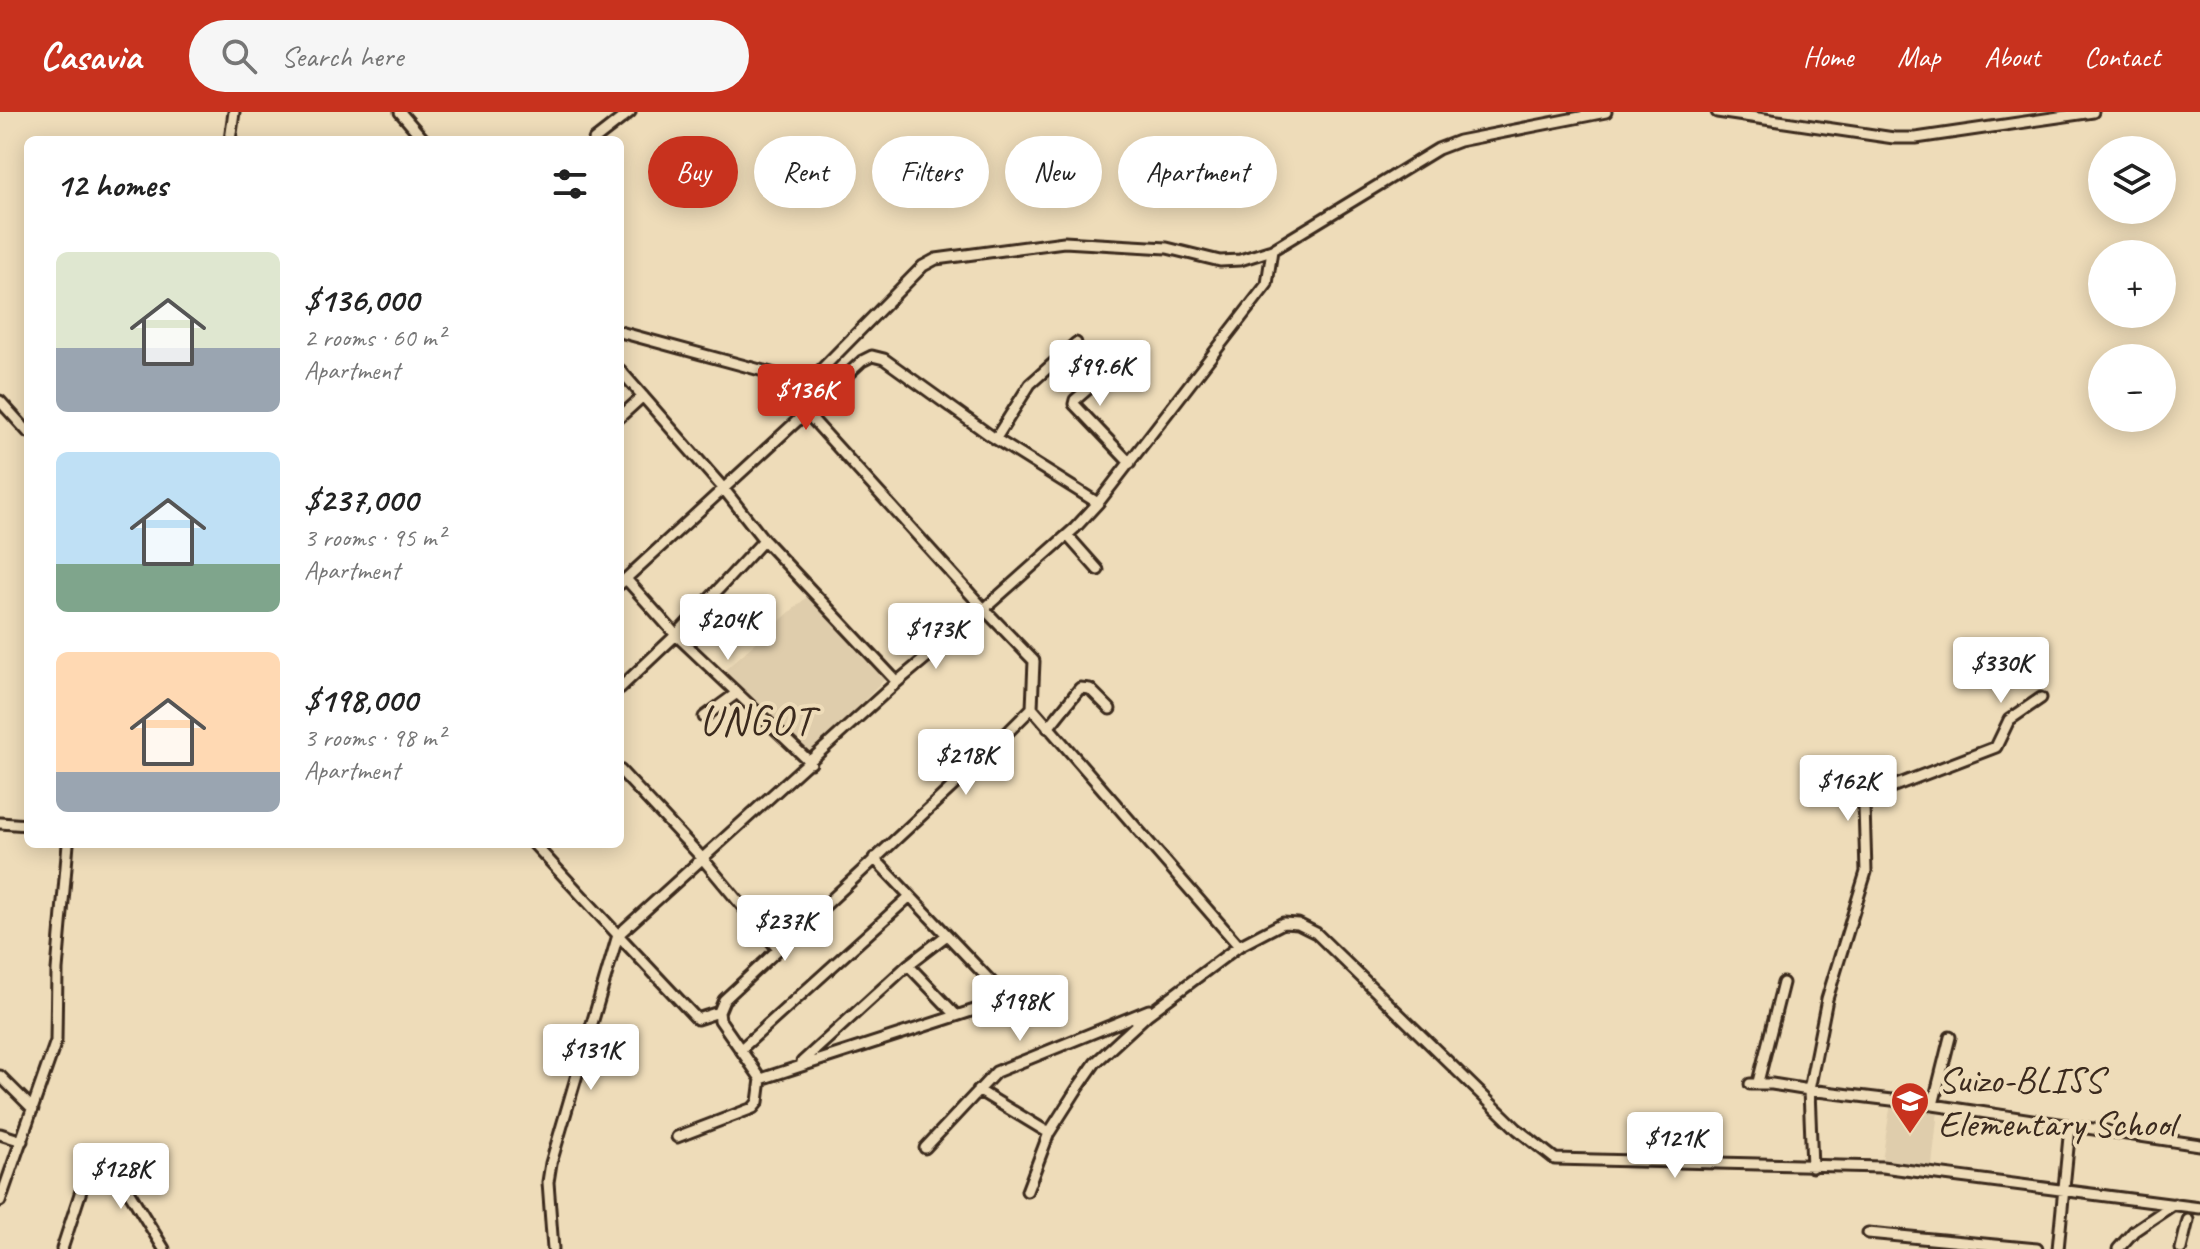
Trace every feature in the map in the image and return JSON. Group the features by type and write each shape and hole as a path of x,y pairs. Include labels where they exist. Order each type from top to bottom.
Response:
{"street":[{"path":"231,136 234,112"},
{"path":"400,112 421,136"},
{"path":"599,136 630,112"},
{"path":"624,333 806,384 814,380 923,266 936,259 1064,242 1167,248 1220,261 1240,260 1272,250 1438,149 1459,141 1606,112"},
{"path":"1717,112 1894,138 1916,138 2093,112"},
{"path":"553,1249 548,1182 551,1163 618,935 897,682 1067,535 1098,503 1267,284 1272,250"},
{"path":"996,438 1030,384 1076,343"},
{"path":"1127,355 1074,404 1130,463"},
{"path":"624,581 805,411 862,361 872,356 884,359 996,438 1098,503"},
{"path":"624,375 764,540 897,682"},
{"path":"624,413 643,396"},
{"path":"0,401 24,428"},
{"path":"805,411 1034,661 1032,708 1239,946"},
{"path":"1067,535 1098,570"},
{"path":"624,684 676,635 764,540"},
{"path":"624,583 811,763"},
{"path":"1048,728 1080,688 1090,689 1110,709"},
{"path":"704,717 737,693"},
{"path":"1812,1167 1809,1090 1827,999 1866,872 1866,799 1871,793 1996,747 2009,720 2041,698"},
{"path":"677,1137 753,1108 758,1102 761,1079 720,1020 719,1012 724,1000 1032,708"},
{"path":"624,774 703,859 777,948"},
{"path":"0,823 24,825"},
{"path":"0,1201 56,1041 57,970 68,848"},
{"path":"538,848 697,1019 719,1012"},
{"path":"761,1079 998,1002 1000,991 874,858"},
{"path":"741,1049 909,897"},
{"path":"1027,1191 1049,1133 1095,1063 1160,1006 1239,946 1283,923 1298,924 1316,933 1517,1129 1555,1159 1909,1169 2200,1208"},
{"path":"798,1066 908,965 947,935"},
{"path":"908,965 955,1014"},
{"path":"1783,983 1754,1083 1933,1105 2200,1145"},
{"path":"925,1148 996,1072 1160,1006"},
{"path":"1107,1025 1118,1041"},
{"path":"1933,1105 1950,1037"},
{"path":"0,1076 33,1109"},
{"path":"978,1090 1049,1133"},
{"path":"2058,1249 2070,1127"},
{"path":"0,1134 22,1141"},
{"path":"62,1249 91,1160 100,1154 107,1156 164,1249"},
{"path":"2118,1249 2134,1231 2174,1204"},
{"path":"2181,1249 2188,1220"},
{"path":"1868,1233 2037,1249"}],"shaded area":[{"path":"809,595 886,678 808,759 725,670"},
{"name":"Suizo-BLISS Elementary School","path":"1891,1103 1938,1110 1932,1166 1882,1160"}],"place":[{"name":"Suizo-BLISS Elementary School","path":"1910,1135"}],"district":[{"name":"UNGOT","path":"757,720"}]}
